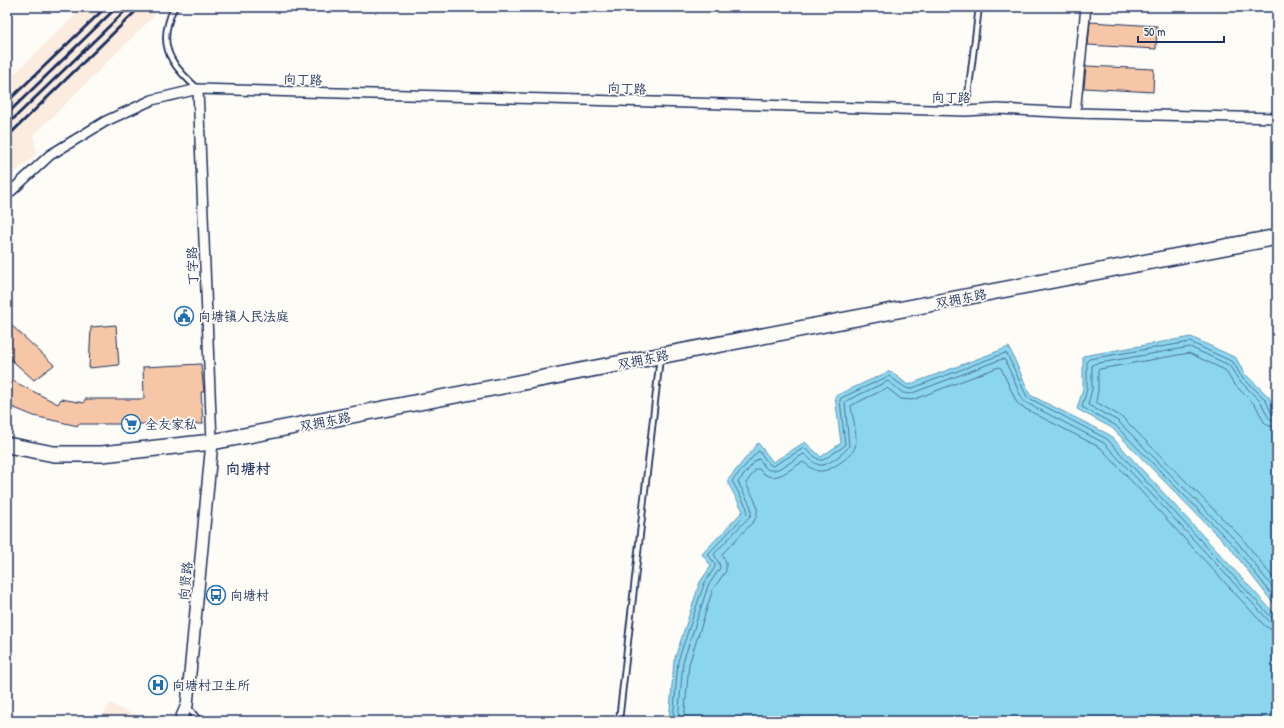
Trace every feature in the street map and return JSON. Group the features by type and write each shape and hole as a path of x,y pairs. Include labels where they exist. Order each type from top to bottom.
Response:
{"main road":[{"name":"双拥东路","path":"7,445 54,454 102,454 212,442 1277,237"}],"street":[{"path":"1075,113 1086,7"},
{"name":"向丁路","path":"7,195 50,155 106,121 152,100 198,89 966,111 998,109 1075,113 1277,118"},
{"name":"丁字路","path":"198,89 212,442"},
{"name":"向贤路","path":"180,721 186,705 212,442"}],"lane":[{"path":"175,7 166,32 166,45 181,75 198,89"},
{"path":"966,111 979,7"},
{"path":"619,721 660,356"},
{"path":"186,705 199,721"}],"shaded area":[{"path":"83,7 163,7 33,136 37,153 7,180 7,81"},
{"path":"110,703 146,721 100,721"}],"water":[{"path":"1191,337 1236,358 1244,373 1269,397 1277,416 1277,608 1231,549 1112,428 1077,409 1083,389 1083,356"},
{"path":"1009,347 1030,395 1110,435 1275,614 1277,619 1277,721 669,721 674,661 700,582 711,566 702,554 743,511 727,481 758,443 773,462 805,442 821,457 841,443 835,396 890,371 908,385"}],"building":[{"path":"1090,22 1157,26 1156,49 1088,45"},
{"path":"1086,66 1154,69 1153,92 1084,88"},
{"path":"7,321 54,365 34,380 7,356"},
{"path":"116,325 119,365 89,368 91,327"},
{"path":"201,364 204,392 201,392 203,424 78,424 78,426 34,416 7,405 7,378 58,404 61,399 84,403 85,399 144,399 143,367"}],"railway":[{"path":"7,102 106,7"},
{"path":"7,114 117,7"},
{"path":"7,125 129,7"},
{"path":"7,137 140,7"}],"place":[{"name":"向塘镇人民法庭","path":"184,316"},
{"name":"全友家私","path":"131,424"},
{"name":"向塘村","path":"216,595"},
{"name":"向塘村卫生所","path":"158,685"}],"district":[{"name":"向塘村","path":"248,468"}]}
